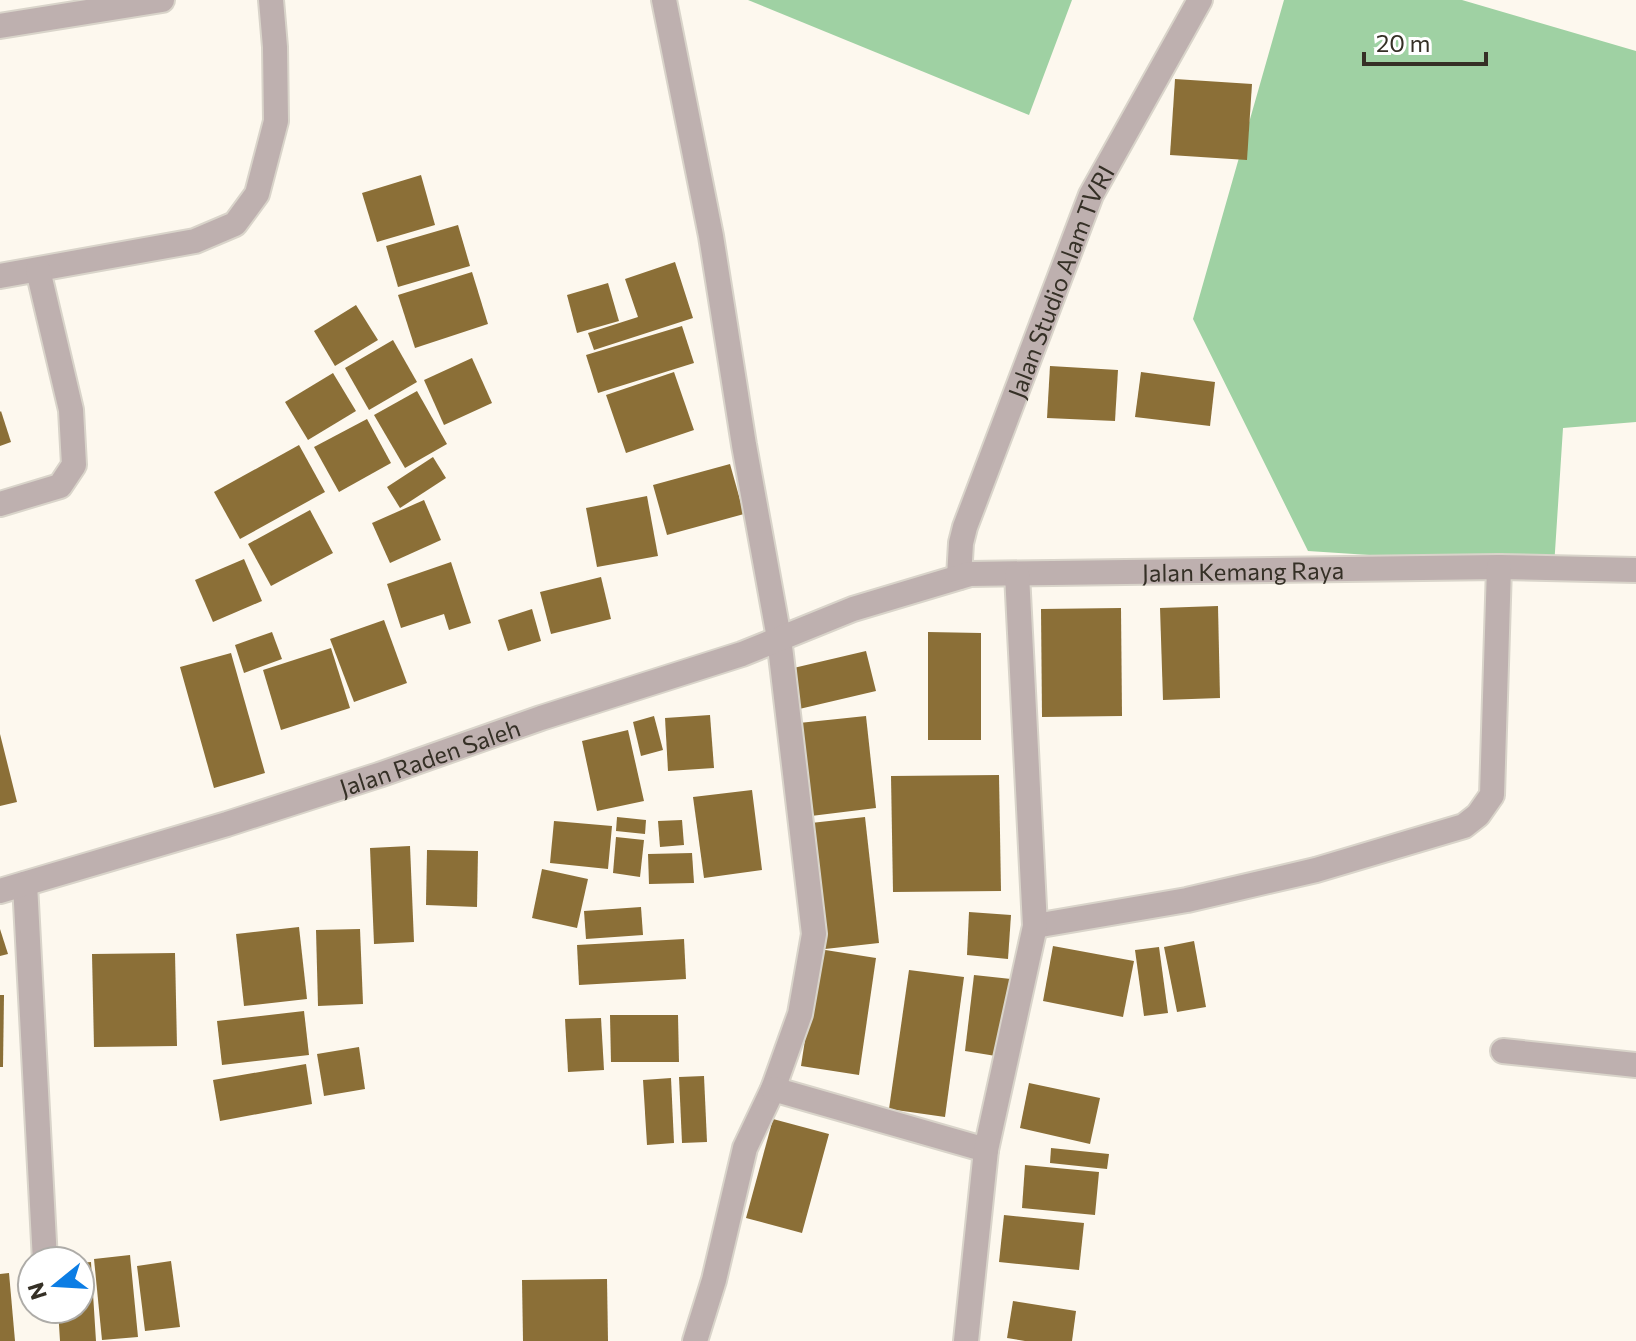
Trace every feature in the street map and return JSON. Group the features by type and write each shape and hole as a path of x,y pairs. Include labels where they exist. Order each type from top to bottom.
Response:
{"street":[{"path":"0,26 162,0"},
{"path":"0,276 195,241 235,224 257,194 276,121 271,0"},
{"path":"664,0 711,236 779,638 814,934 800,1014 773,1089 745,1148 714,1280 695,1341"},
{"name":"Jalan Studio Alam TVRI","path":"959,577 965,527 1091,195 1200,0"},
{"path":"0,504 60,486 74,465 71,410 38,270"},
{"path":"1035,926 1187,900 1316,870 1464,826 1478,815 1492,795 1499,567"},
{"name":"Jalan Kemang Raya","path":"853,609 970,574 1499,567 1636,570"},
{"path":"966,1341 986,1150 1035,926 1017,574"},
{"name":"Jalan Raden Saleh","path":"0,891 363,780 541,718 742,654 853,609"},
{"path":"25,884 44,1245"},
{"path":"1503,1051 1636,1065"},
{"path":"773,1089 986,1150"}],"green space":[{"path":"748,0 1072,0 1029,115"},
{"path":"1284,0 1462,0 1636,51 1636,422 1563,428 1554,567 1308,551 1193,319"}],"building":[{"path":"1175,79 1252,84 1247,160 1170,155"},
{"path":"421,175 435,225 377,242 362,193"},
{"path":"458,225 470,266 398,287 386,246"},
{"path":"675,262 693,318 594,350 588,333 638,317 625,279"},
{"path":"472,272 488,324 415,348 398,295"},
{"path":"608,283 619,321 577,333 567,295"},
{"path":"356,305 378,340 335,366 314,331"},
{"path":"682,326 694,363 598,393 586,355"},
{"path":"393,340 417,382 369,410 345,368"},
{"path":"472,358 492,403 444,425 424,380"},
{"path":"1050,366 1118,370 1115,421 1047,418"},
{"path":"674,372 694,430 626,453 606,395"},
{"path":"1141,372 1215,382 1210,426 1135,417"},
{"path":"333,373 356,411 308,440 285,402"},
{"path":"417,391 447,444 405,468 374,415"},
{"path":"0,412 11,442 0,446"},
{"path":"367,419 391,463 339,492 314,447"},
{"path":"299,445 325,492 240,539 214,492"},
{"path":"433,457 446,478 400,508 387,487"},
{"path":"730,464 744,514 667,535 653,485"},
{"path":"647,496 658,556 597,567 586,508"},
{"path":"424,500 441,540 390,563 372,523"},
{"path":"310,510 333,553 271,586 248,544"},
{"path":"244,559 262,601 213,622 195,580"},
{"path":"451,562 471,623 449,630 444,614 401,628 387,584"},
{"path":"601,577 611,619 551,634 540,592"},
{"path":"1218,606 1220,698 1163,700 1160,608"},
{"path":"1121,608 1122,716 1042,717 1041,609"},
{"path":"532,609 541,641 508,651 498,620"},
{"path":"384,620 407,683 354,702 330,639"},
{"path":"272,632 282,659 244,673 235,645"},
{"path":"928,632 981,633 981,740 928,740"},
{"path":"331,648 350,708 281,730 263,670"},
{"path":"866,651 876,691 795,710 785,670"},
{"path":"231,653 265,773 214,788 180,667"},
{"path":"710,715 714,768 668,771 665,718"},
{"path":"654,716 663,750 641,756 633,722"},
{"path":"866,716 876,808 811,816 799,723"},
{"path":"628,730 644,801 597,811 582,741"},
{"path":"0,734 17,802 0,806"},
{"path":"999,775 1001,891 893,892 891,776"},
{"path":"752,790 762,870 704,878 693,797"},
{"path":"617,817 646,820 645,834 616,831"},
{"path":"865,817 879,943 825,949 811,823"},
{"path":"682,820 684,845 660,847 658,821"},
{"path":"554,821 612,826 608,869 550,863"},
{"path":"616,837 644,840 640,877 613,873"},
{"path":"410,846 414,942 374,944 370,848"},
{"path":"427,850 478,851 477,907 426,905"},
{"path":"692,853 694,883 649,884 648,854"},
{"path":"542,869 588,879 577,928 532,918"},
{"path":"641,907 643,935 586,939 584,911"},
{"path":"969,912 1011,915 1008,959 967,955"},
{"path":"299,927 307,999 244,1006 236,934"},
{"path":"0,929 8,954 0,956"},
{"path":"360,929 363,1004 318,1006 316,930"},
{"path":"684,939 686,979 579,985 577,945"},
{"path":"1194,941 1206,1007 1177,1012 1164,947"},
{"path":"1053,946 1134,961 1123,1017 1043,1001"},
{"path":"1159,947 1168,1013 1144,1016 1135,950"},
{"path":"819,949 876,958 859,1075 801,1066"},
{"path":"175,953 177,1046 94,1047 92,954"},
{"path":"909,970 964,977 945,1117 889,1109"},
{"path":"974,975 1011,979 1002,1057 965,1051"},
{"path":"0,995 4,995 3,1067 0,1067"},
{"path":"304,1011 309,1055 222,1065 217,1021"},
{"path":"610,1015 678,1015 679,1062 611,1062"},
{"path":"601,1018 604,1070 568,1072 565,1019"},
{"path":"359,1047 365,1089 324,1096 317,1054"},
{"path":"306,1064 312,1104 220,1121 213,1080"},
{"path":"704,1076 707,1142 682,1143 679,1077"},
{"path":"671,1078 674,1143 647,1145 643,1080"},
{"path":"1029,1083 1100,1098 1090,1144 1020,1128"},
{"path":"773,1119 829,1134 802,1233 746,1218"},
{"path":"1051,1148 1109,1154 1107,1169 1050,1163"},
{"path":"1025,1165 1099,1172 1095,1215 1022,1208"},
{"path":"1004,1215 1084,1223 1079,1270 999,1262"},
{"path":"130,1255 138,1337 102,1340 96,1259"},
{"path":"171,1261 180,1327 145,1331 137,1266"},
{"path":"9,1273 15,1341 0,1341 0,1274"},
{"path":"607,1279 608,1341 523,1341 522,1280"},
{"path":"1013,1301 1076,1311 1072,1341 1007,1338"},
{"path":"59,1325 95,1325 96,1341 60,1341"}]}
